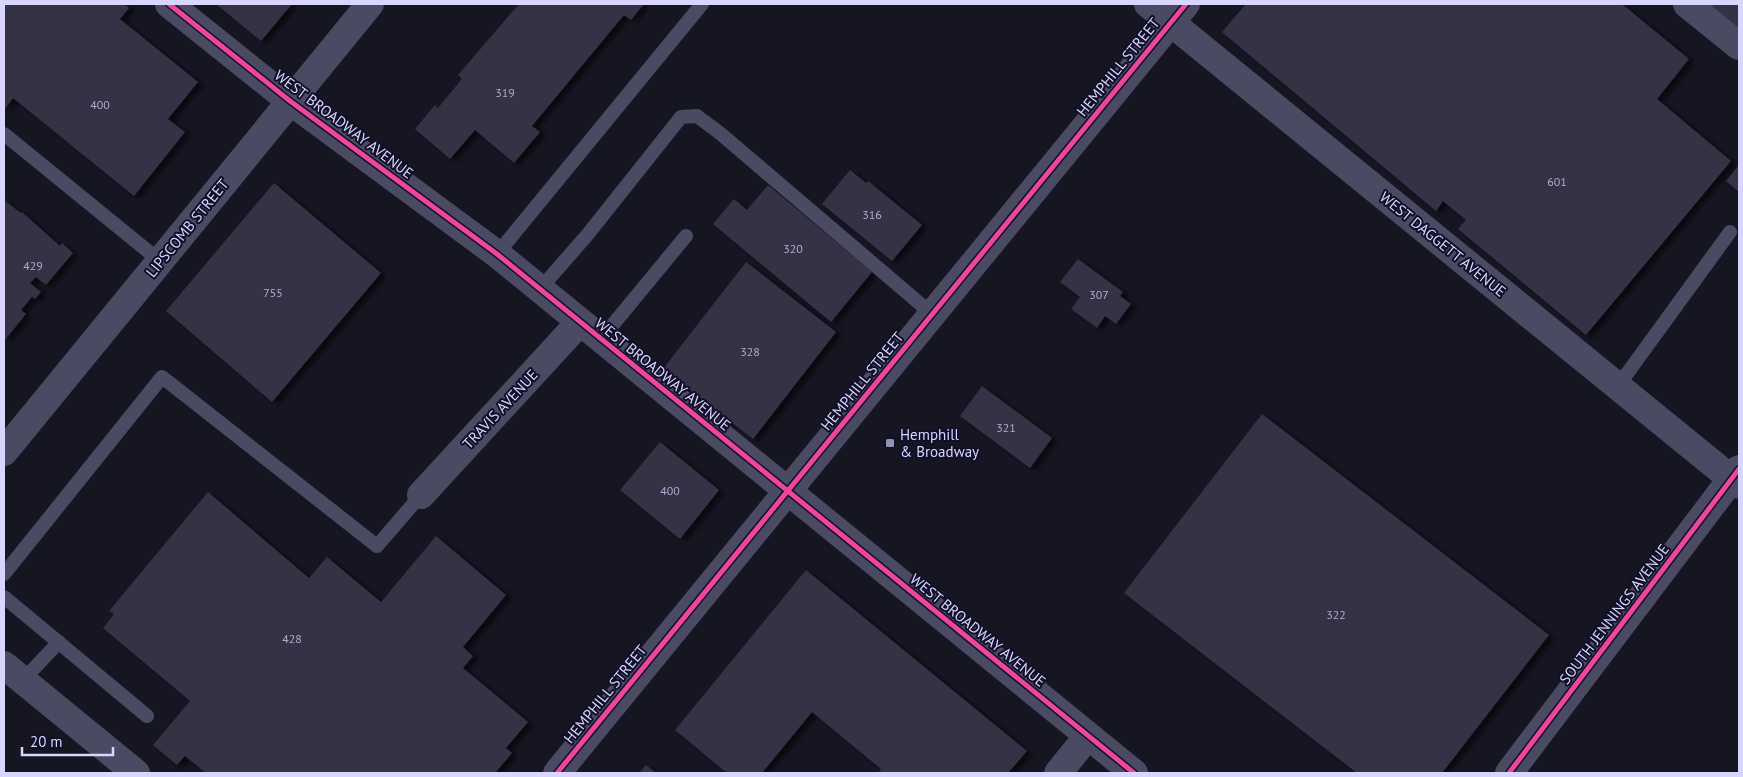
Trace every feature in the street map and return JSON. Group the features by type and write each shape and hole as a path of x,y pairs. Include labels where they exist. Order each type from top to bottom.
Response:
{"street":[{"name":"WEST BROADWAY AVENUE","path":"169,4 290,101 497,254 1134,773"},
{"name":"LIPSCOMB STREET","path":"4,452 370,4"},
{"name":"WEST DAGGETT AVENUE","path":"1148,4 1178,13 1281,112 1618,386 1737,477"},
{"path":"1687,4 1739,46"},
{"name":"HEMPHILL STREET","path":"557,773 1178,13"},
{"name":"TRAVIS AVENUE","path":"421,495 580,322"},
{"name":"SOUTH JENNINGS AVENUE","path":"1509,773 1737,477"},
{"path":"13,672 136,773"},
{"path":"1058,773 1088,736"}],"lane":[{"path":"497,254 702,4"},
{"path":"540,289 588,234 681,117 697,116 721,134 932,314"},
{"path":"4,134 160,261"},
{"path":"1618,386 1730,232"},
{"path":"601,340 686,236"},
{"path":"4,574 162,377 376,546 421,495"},
{"path":"4,597 148,716"},
{"path":"13,672 59,642"}],"building":[{"path":"5,4 124,4 129,8 120,19 198,82 168,119 185,132 134,196 13,98 4,110"},
{"path":"216,4 292,4 261,41"},
{"path":"519,4 644,4 631,20 624,15 532,126 540,132 514,163 475,130 450,159 415,129 435,105 438,108 462,79 458,75"},
{"path":"1246,4 1622,4 1689,59 1657,99 1731,161 1586,335 1458,229 1466,220 1443,201 1436,211 1222,32"},
{"path":"1708,4 1739,4 1739,30"},
{"path":"1739,165 1739,192 1726,181"},
{"path":"850,170 866,183 868,181 922,225 892,261 822,204"},
{"path":"274,183 381,273 272,402 166,311"},
{"path":"768,185 872,272 831,322 713,224 734,199 747,210"},
{"path":"4,197 5,201 22,212 60,246 62,243 73,253 46,285 36,277 30,283 41,292 35,299 32,297 21,310 26,314 4,341"},
{"path":"1078,259 1123,292 1120,296 1131,304 1116,324 1105,316 1097,328 1071,309 1080,297 1060,282"},
{"path":"746,262 836,332 753,439 663,369"},
{"path":"982,386 1052,438 1030,468 960,416"},
{"path":"1262,414 1549,635 1442,773 1357,773 1124,593"},
{"path":"660,442 719,490 680,539 620,490"},
{"path":"208,492 309,578 327,557 381,602 436,536 506,595 463,647 473,656 463,668 528,722 506,748 512,753 495,773 206,773 185,756 177,765 153,745 190,701 103,628 114,614 109,611"},
{"path":"806,570 1027,751 1008,773 878,773 881,769 812,712 762,773 727,773 675,730"},
{"path":"646,765 656,773 639,773"}],"cycle path":[{"path":"169,4 290,101 497,254 1134,773"},
{"path":"557,773 1186,4"},
{"path":"1509,773 1739,469"}],"place":[{"name":"Hemphill & Broadway","path":"890,443"}]}
